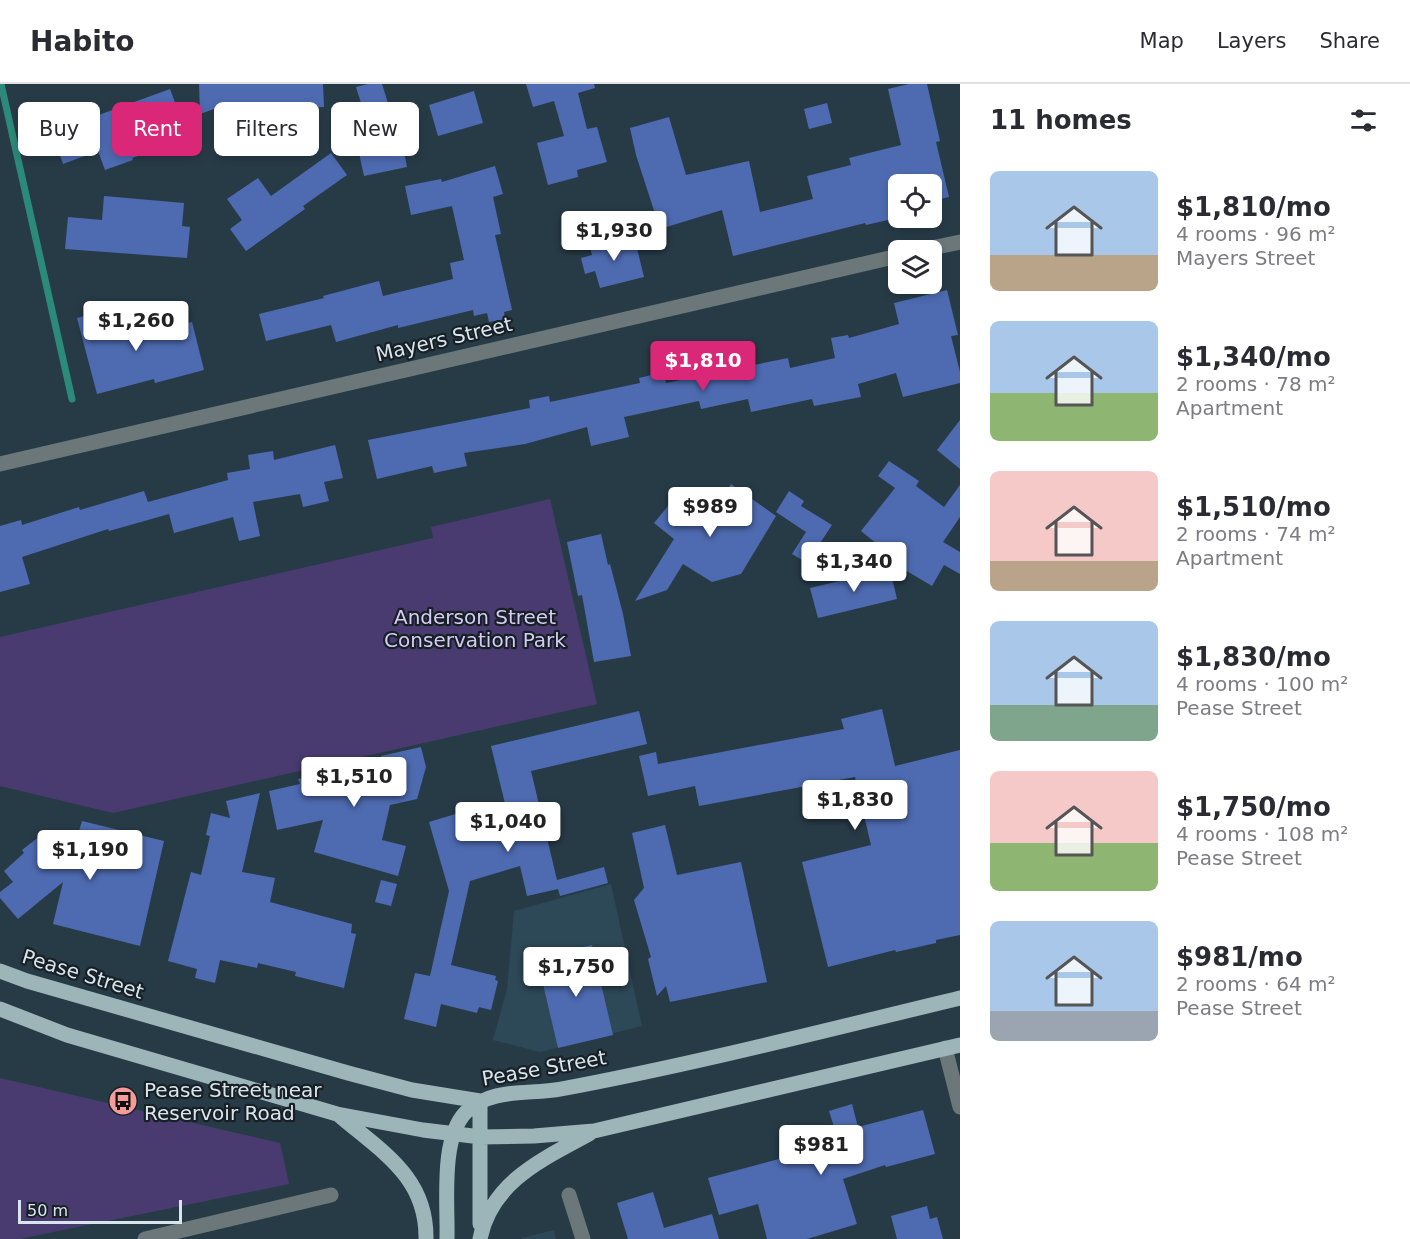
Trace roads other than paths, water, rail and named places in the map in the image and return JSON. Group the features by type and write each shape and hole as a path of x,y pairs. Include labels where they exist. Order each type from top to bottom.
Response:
{"main road":[{"name":"Pease Street","path":"0,971 27,981 348,1073 412,1090 480,1101 495,1095 558,1089 619,1077 960,998"},
{"path":"0,1009 67,1035 338,1114 481,1137 515,1137 594,1131 953,1046"},
{"path":"447,1239 448,1150 452,1134 466,1112 480,1101"},
{"path":"480,1101 480,1239"},
{"path":"338,1114 409,1177 424,1209 426,1239"},
{"path":"480,1239 488,1214 498,1197 512,1181 541,1161 594,1131"}],"street":[{"path":"942,246 960,242"},
{"name":"Mayers Street","path":"0,464 888,258"},
{"path":"953,1046 960,1107"},
{"path":"569,1195 583,1239"},
{"path":"144,1239 331,1196"}],"waterway":[{"path":"1,84 72,399"}],"place":[{"name":"Pease Street near Reservoir Road","path":"123,1101"}],"park label":[{"name":"Anderson Street Conservation Park","path":"475,628"}]}
